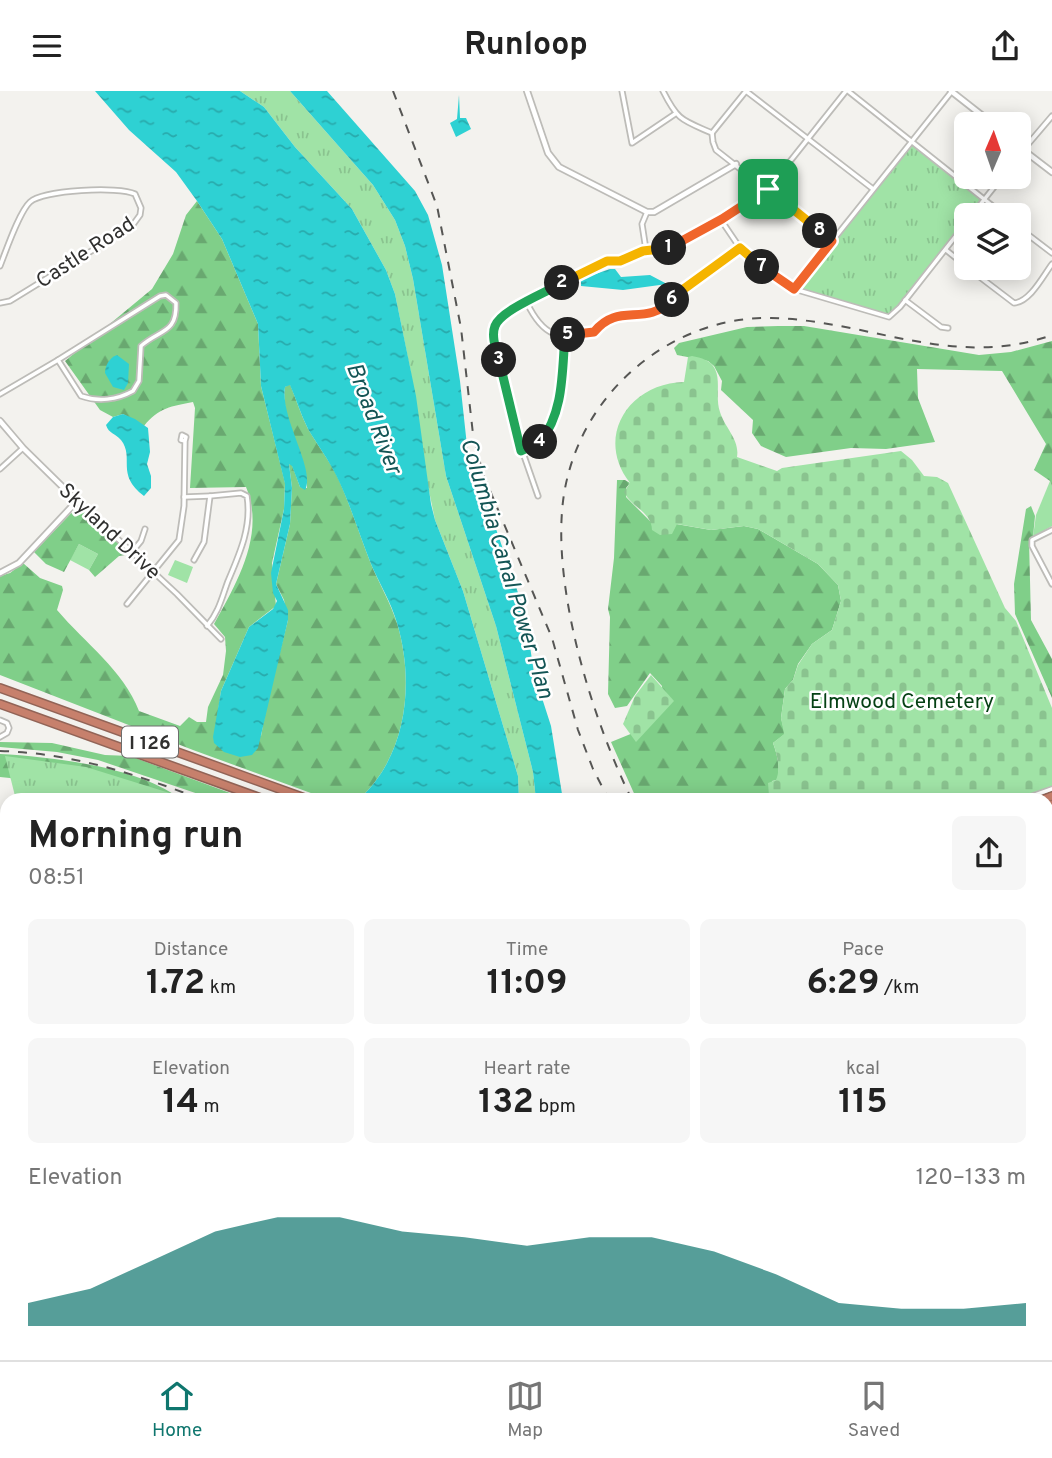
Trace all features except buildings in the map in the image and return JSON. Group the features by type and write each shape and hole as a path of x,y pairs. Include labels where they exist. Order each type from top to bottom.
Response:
{"highway":[{"name":"I 126","path":"0,688 291,793"},
{"name":"I 126","path":"0,703 247,793"}],"street":[{"path":"527,91 548,153 559,167 647,212 654,212 736,164"},
{"path":"622,91 632,143 675,114"},
{"path":"663,91 675,114 683,121 712,133"},
{"path":"832,241 716,149 712,133 746,91 873,189"},
{"path":"538,496 521,451 494,334 501,318 596,265 607,261 620,261 646,250 671,248 768,189 847,91 989,203"},
{"path":"794,289 952,91 978,112"},
{"path":"1031,142 1052,116"},
{"path":"1031,155 1052,171"},
{"path":"981,203 992,189"},
{"name":"Castle Road","path":"0,266 30,202 49,193 120,190 135,194 139,200 140,215 132,226 10,301 0,303"},
{"path":"646,250 642,224 647,212"},
{"path":"722,219 740,248 776,279 794,289 886,317 893,315 954,238"},
{"path":"1031,237 1052,253"},
{"path":"527,303 534,318 545,331 565,335 594,332 603,322 614,316 641,315 656,311 740,248"},
{"path":"945,250 954,257"},
{"path":"984,280 1014,303 1019,303 1027,297 1052,264"},
{"path":"0,394 160,296 171,297 176,303 176,319 172,326 141,346 139,381 137,387 128,394 99,400 81,396 58,360"},
{"path":"905,300 941,327 948,327"},
{"path":"521,451 541,442 549,428 561,395 565,335"},
{"name":"Skyland Drive","path":"0,421 23,448 221,639"},
{"path":"127,604 179,540 184,497 185,440"},
{"path":"0,469 23,448"},
{"path":"184,497 241,493 247,496 248,514 240,557 219,609 207,625"},
{"path":"194,560 204,542 210,496"},
{"path":"0,573 8,571 23,559 78,501"},
{"path":"132,552 141,541 145,529"},
{"path":"1052,530 1032,540 1035,554 1052,584"},
{"path":"0,720 5,721 9,728 7,733 0,737"}],"green space":[{"path":"240,91 290,91 373,185 395,220 413,279 446,476 496,626 533,772 535,793 519,793 518,776 463,591 435,520 410,368 395,294 386,270 352,209 295,147 264,107"},
{"path":"912,142 954,175 954,189 971,189 984,199 981,203 954,203 954,238 900,307 889,317 794,289"},
{"path":"197,201 222,239 258,324 261,386 285,483 284,509 272,563 276,606 249,627 221,691 218,711 261,736 288,620 284,600 276,584 290,524 292,488 289,464 292,465 300,487 307,488 303,461 286,412 285,387 290,384 308,429 341,485 394,615 403,646 405,694 397,741 387,763 365,793 311,793 0,675 0,576 10,573 23,563 40,578 62,586 57,610 113,670 132,696 139,711 180,726 189,717 197,722 206,722 208,707 223,675 226,651 225,637 214,624 246,558 253,523 246,487 190,488 195,408 193,402 160,412 144,426 123,414 113,417 100,410 65,361 152,289 173,254 186,215"},
{"path":"804,326 979,355 1011,352 1052,341 1052,486 1050,481 1034,470 1046,444 1002,371 917,369 918,398 935,442 886,449 851,448 786,457 761,446 752,433 753,420 721,390 722,381 714,366 708,361 677,355 674,348 679,343 747,327"},
{"name":"Elmwood Cemetery","path":"688,357 708,361 715,369 719,407 736,445 737,457 777,471 782,468 901,451 924,476 937,477 948,483 1005,608 1016,621 1052,708 1052,787 1034,793 769,793 768,783 776,780 778,771 773,743 784,734 781,718 785,689 793,680 798,665 812,644 832,630 841,601 838,585 818,564 758,529 744,526 711,530 677,524 672,534 660,535 652,530 649,519 627,497 624,492 630,483 620,465 616,448 617,431 623,416 633,402 647,392 664,385 684,382"},
{"path":"617,480 625,480 630,483 626,488 626,497 652,523 711,530 744,526 758,529 818,564 838,585 841,601 832,630 812,644 798,664 793,680 785,689 781,718 785,734 773,743 779,771 777,780 772,781 778,793 634,793 611,742 633,733 661,694 662,686 650,673 627,706 615,708 608,694 608,609 614,558"},
{"path":"1050,481 1052,526 1033,537 1036,515"},
{"path":"78,506 128,552 119,556 95,577 89,570 98,554 79,544 64,572 46,564 34,552"},
{"path":"1031,506 1035,516 1033,537 1029,540 1031,620 1052,659 1052,698 1015,614 1014,584 1026,509"},
{"path":"79,544 98,554 89,570 70,560"},
{"path":"175,560 193,567 187,583 168,575"},
{"path":"651,675 674,701 636,742 623,724 635,696"},
{"path":"0,742 52,743 105,755 130,756 230,793 195,793 98,760 57,752 0,747"},
{"path":"0,754 67,761 114,770 171,793 156,793 0,777"},
{"path":"5,756 86,767 170,793 14,793"}],"water":[{"name":"Broad River","path":"95,91 240,91 264,107 295,147 352,209 386,270 395,294 416,396 431,504 463,591 518,776 519,793 365,793 387,763 397,741 405,694 403,646 394,615 341,486 308,429 290,385 285,387 285,400 307,481 305,490 300,487 289,464 292,488 290,524 276,584 288,610 288,620 258,748 252,755 240,757 224,752 214,743 221,691 249,627 273,609 277,601 273,593 271,573 284,509 285,484 261,386 258,324 222,239 176,172 129,130"},
{"name":"Columbia Canal Power Plan","path":"290,91 327,91 415,191 428,215 442,265 460,381 468,455 490,515 488,521 495,526 525,613 534,673 551,726 562,793 535,793 533,772 496,626 446,476 405,246 395,220 373,185"},
{"path":"459,95 460,118 466,118 471,129 456,137 450,123 457,119"},
{"path":"615,269 621,277 650,275 667,284 623,290 581,286 581,279"},
{"path":"117,355 129,364 128,383 124,390 113,387 105,373 108,363"},
{"path":"123,414 148,428 150,452 147,464 151,488 144,496 130,481 125,447 106,425 113,417"}],"railway":[{"path":"393,91 437,206 461,328 473,434 483,474 552,638 578,730 605,793"},
{"path":"629,793 603,731 578,650 563,568 561,530 564,494 575,454 593,418 617,385 648,358 676,341 722,323 755,318 842,326 946,346 1016,344 1052,335"},
{"path":"0,751 78,761 184,793"}],"route":[{"path":"768,189 832,241 794,289 776,279 740,248 656,311 641,315 614,316 603,322 594,332 565,335 561,395 549,428 541,442 521,451 494,339 497,322 506,314 596,265 607,261 620,261 643,251 671,248 768,189"}]}
